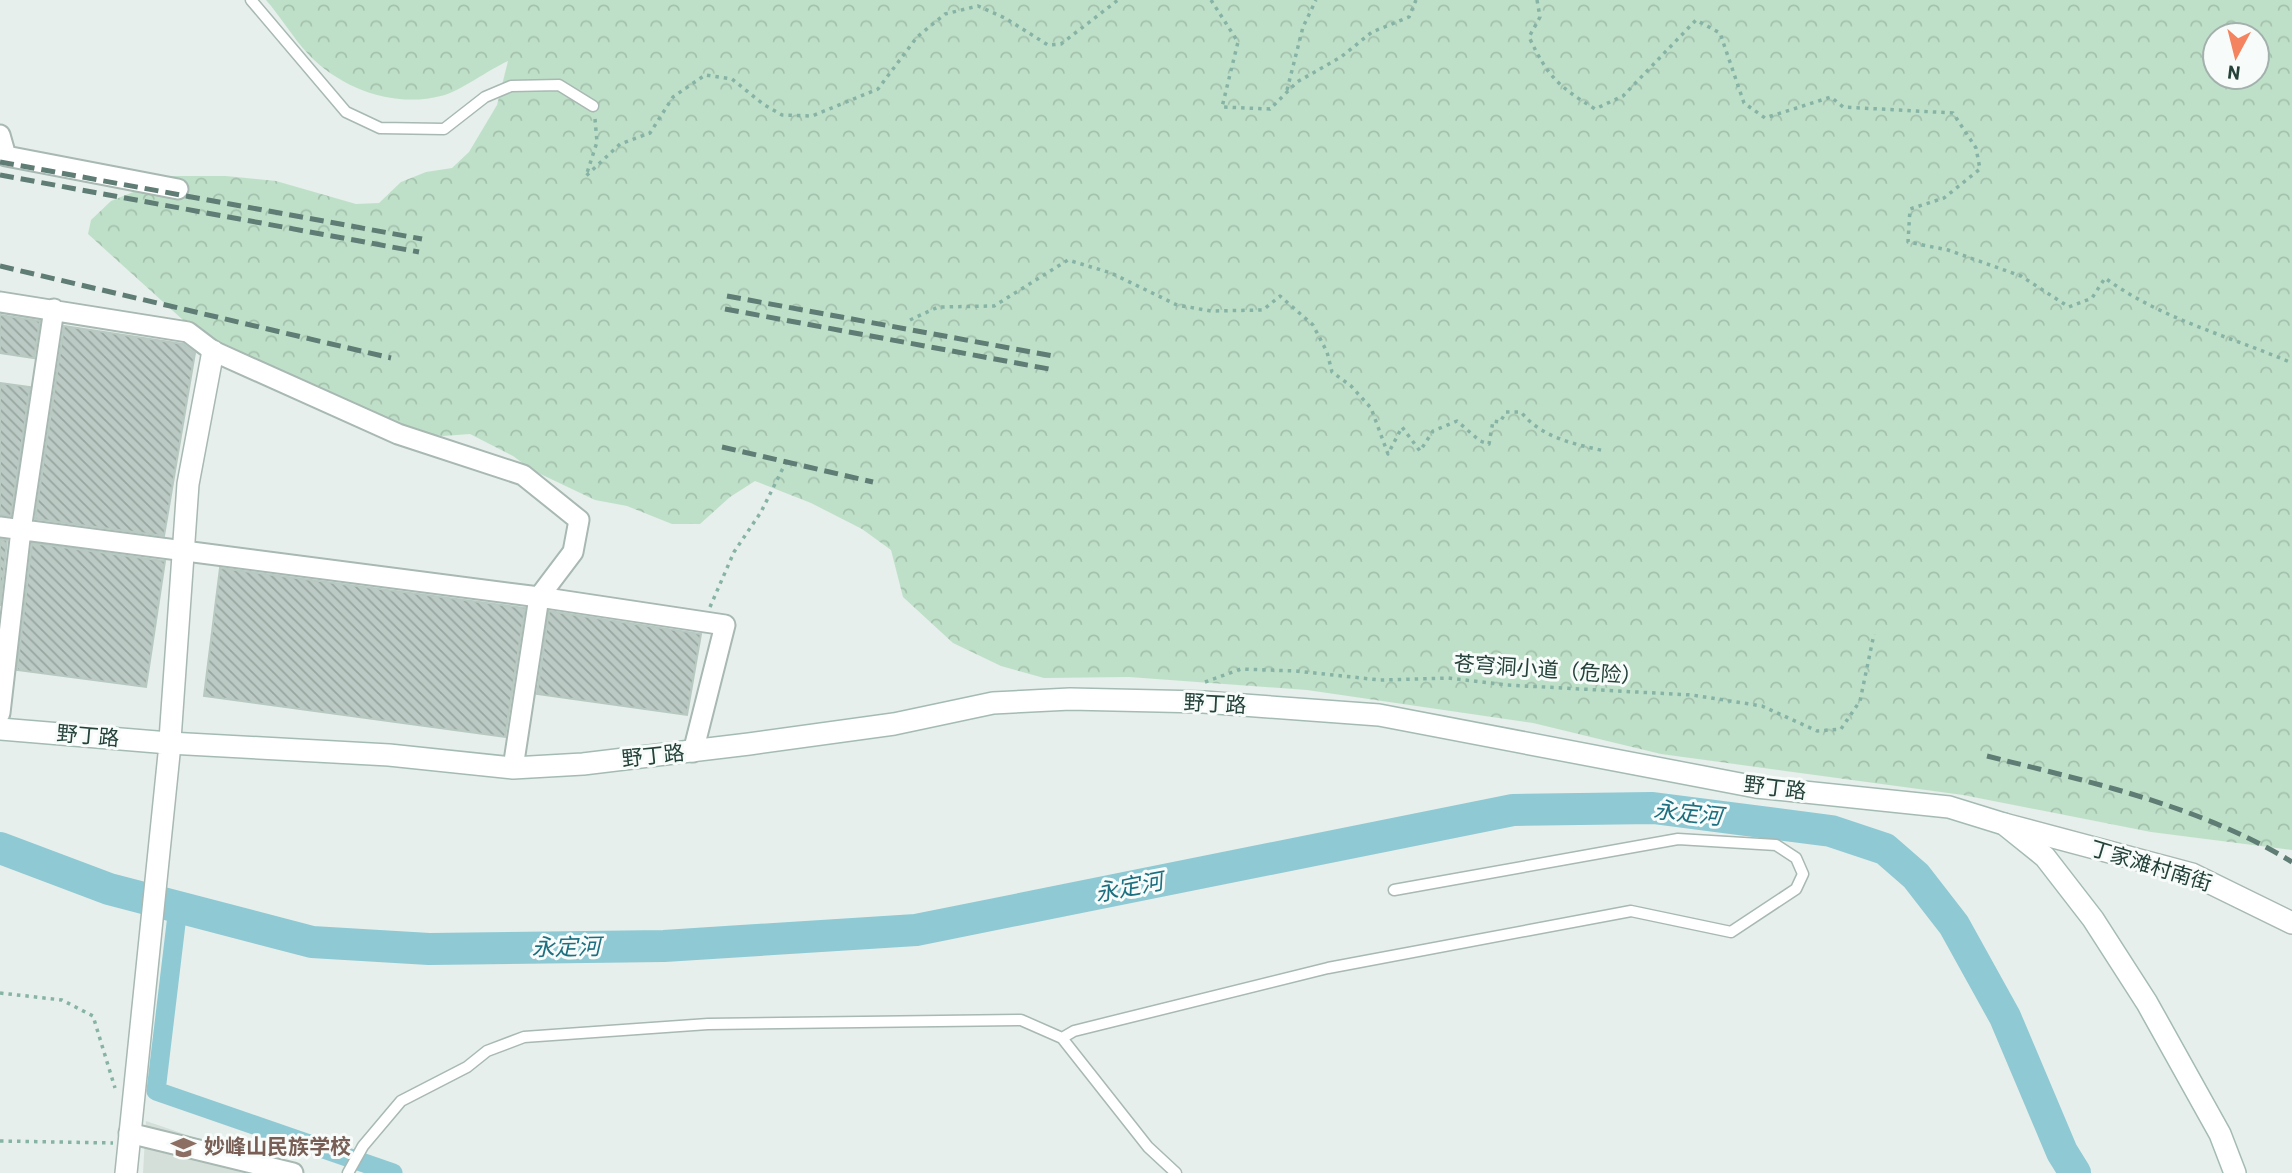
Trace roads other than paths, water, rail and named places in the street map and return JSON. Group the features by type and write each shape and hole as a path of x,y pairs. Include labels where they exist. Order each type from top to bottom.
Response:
{"main road":[{"path":"126,1173 169,748 188,484 213,351"},
{"name":"野丁路","path":"0,729 169,748 389,755 513,768 693,752 894,724 993,703 1070,699 1203,702 1378,715 1756,787 1950,807 2004,824 2045,857 2093,919 2147,1003 2221,1134 2235,1173"},
{"name":"丁家滩村南街","path":"2004,824 2192,874 2292,923"}],"street":[{"path":"0,135 6,156 178,189"},
{"path":"0,302 188,332 213,351 398,433 523,475 579,520 573,552 539,597 513,768"},
{"path":"0,713 21,530 54,309"},
{"path":"0,527 539,597 725,625 693,752"},
{"path":"129,1139 293,1173"}],"lane":[{"path":"251,0 346,111 380,128 444,129 485,97 512,86 559,85 593,106"},
{"path":"1062,1038 1074,1031 1328,968 1631,911 1731,932 1796,889 1802,874 1796,858 1776,845 1678,839 1394,890"},
{"path":"349,1172 363,1146 401,1101 467,1067 487,1051 524,1037 708,1024 1021,1020 1062,1038 1148,1147 1176,1173"}],"waterway":[{"name":"永定河","path":"0,848 109,889 312,942 429,949 664,946 916,930 1513,810 1653,808 1831,831 1885,849 1916,876 1954,925 2005,1017 2062,1152 2075,1173"},
{"path":"178,907 156,1091 393,1173"}],"railway":[{"path":"0,162 422,239"},
{"path":"0,175 419,252"},
{"path":"0,266 391,358"},
{"path":"727,296 1053,356"},
{"path":"725,309 1049,369"},
{"path":"722,447 873,482"},
{"path":"1987,756 2105,786 2183,811 2257,842 2292,862"}],"place":[{"name":"妙峰山民族学校","path":"184,1147"}]}
